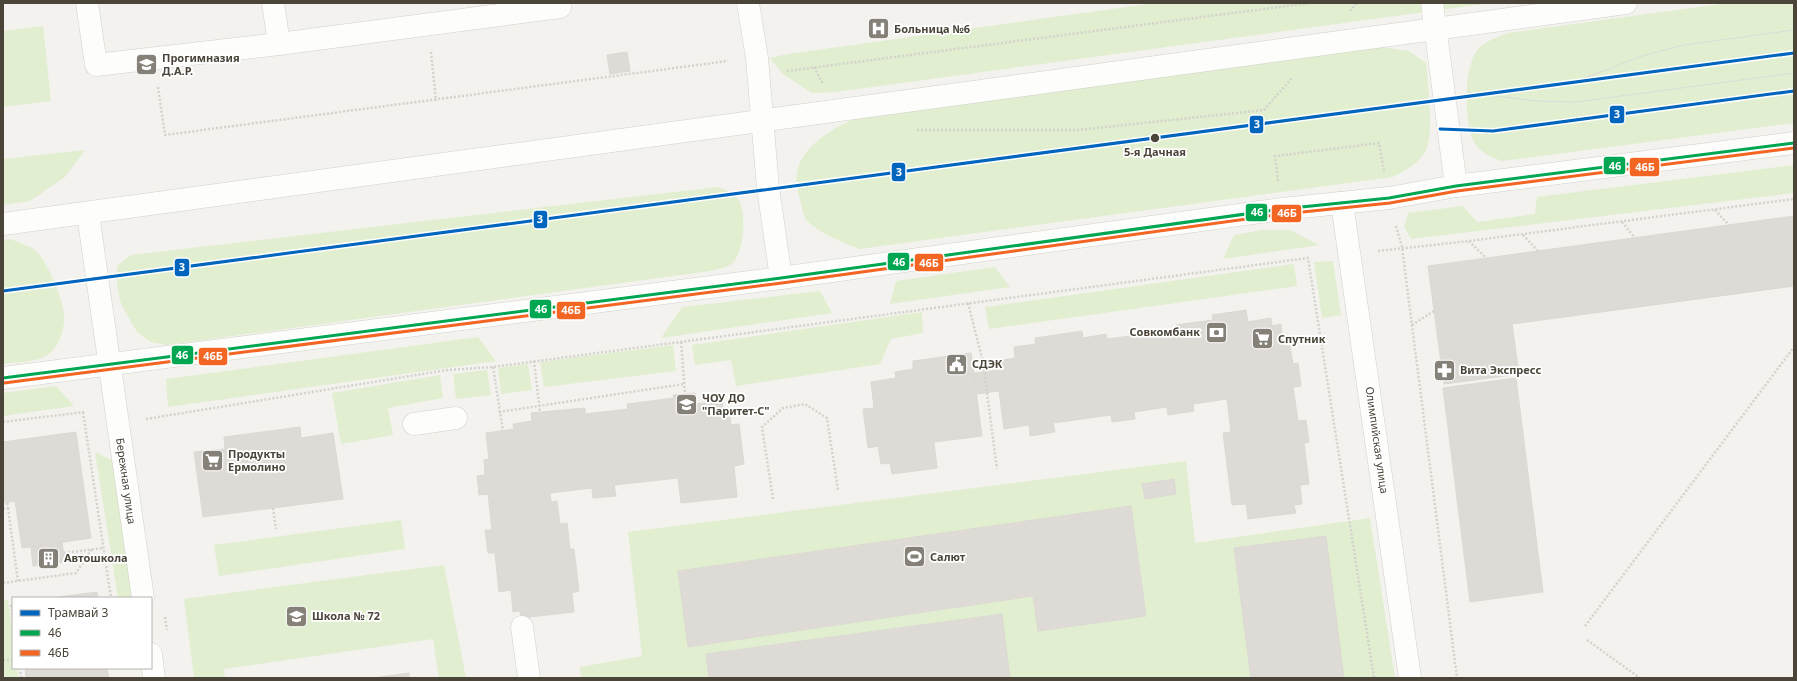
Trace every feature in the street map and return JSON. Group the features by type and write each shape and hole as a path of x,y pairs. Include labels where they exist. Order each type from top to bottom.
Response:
{"street":[{"path":"87,3 96,65 279,44 560,7 559,3"},
{"path":"273,3 279,44"},
{"path":"748,3 757,58 768,188 781,278"},
{"path":"1432,3 1456,186"},
{"path":"3,224 88,214 1626,3"},
{"path":"3,378 781,278 1282,209 1389,198 1456,186 1794,143"},
{"name":"Олимпийская улица","path":"1342,203 1410,678"},
{"name":"Бережная улица","path":"88,214 143,597"},
{"path":"414,424 456,418"},
{"path":"522,627 529,678"},
{"path":"152,662 154,678"}],"path":[{"path":"786,67 787,71 1310,3"},
{"path":"432,58 436,101"},
{"path":"159,99 165,135 436,101 757,58"},
{"path":"1078,130 1264,110"},
{"path":"1275,156 1379,143"},
{"path":"1389,198 1402,247 1457,678"},
{"path":"1350,254 1402,247 1469,241 1794,199"},
{"path":"1715,210 1729,225"},
{"path":"1622,222 1635,238"},
{"path":"1523,234 1538,251"},
{"path":"1469,241 1485,258"},
{"path":"140,420 447,370 492,367 968,302 1308,258 1374,678"},
{"path":"968,302 983,362 997,469"},
{"path":"1412,325 1434,312"},
{"path":"681,342 685,393"},
{"path":"1585,626 1794,347"},
{"path":"534,361 540,412"},
{"path":"492,367 503,431"},
{"path":"499,412 684,384"},
{"path":"773,499 762,427 783,408 805,404 827,418 838,490"},
{"path":"3,422 83,412 111,597"},
{"path":"7,502 18,581"},
{"path":"3,509 8,508"},
{"path":"273,508 276,529"},
{"path":"64,553 103,548"},
{"path":"3,583 76,573 92,549"},
{"path":"11,605 12,612"},
{"path":"165,616 167,631"},
{"path":"1587,640 1640,678"}],"green space":[{"path":"1155,3 1491,3 836,92 812,93 783,74 770,58 788,54"},
{"path":"1728,3 1794,3 1794,123 1502,161 1483,152 1474,142 1468,122 1468,81 1473,57 1478,49 1488,41 1508,33"},
{"path":"43,26 51,101 3,107 3,31"},
{"path":"1380,47 1409,51 1426,63 1430,108 1430,132 1426,150 1420,159 1393,177 859,249 820,231 808,222 803,211 797,184 798,170 802,159 819,139 855,118"},
{"path":"85,150 65,177 30,201 3,205 3,159"},
{"path":"1794,165 1794,193 1411,239 1404,227 1408,213 1463,206 1477,222 1535,214 1537,197"},
{"path":"718,187 733,194 740,202 743,215 743,231 740,247 735,260 731,264 710,271 167,345 150,342 137,332 121,304 117,285 117,266 131,255"},
{"path":"1263,230 1290,230 1319,245 1223,259 1234,235"},
{"path":"11,239 31,248 40,255 57,290 63,307 64,318 60,340 50,353 40,359 3,364 3,240"},
{"path":"1333,261 1341,315 1322,318 1314,262"},
{"path":"1294,264 1297,286 989,329 985,307"},
{"path":"995,267 1010,287 890,304 896,281"},
{"path":"820,291 832,313 661,338 682,307"},
{"path":"922,312 923,333 891,339 880,364 736,386 731,360 695,365 692,345"},
{"path":"478,337 496,361 168,407 166,379"},
{"path":"673,345 676,371 544,387 540,362"},
{"path":"528,364 532,390 501,394 498,368"},
{"path":"487,370 491,395 456,399 453,374"},
{"path":"440,375 443,398 388,408 393,435 341,444 332,393"},
{"path":"56,386 74,406 3,416 3,393"},
{"path":"95,452 116,462 133,597 118,597"},
{"name":"Салют","path":"1186,461 1195,543 1370,518 1395,678 581,678 580,667 642,656 628,532"},
{"path":"401,520 405,549 219,576 214,545"},
{"name":"Школа № 72","path":"444,565 466,678 439,678 433,639 224,669 225,678 194,678 184,599"},
{"path":"3,600 8,600 12,629 12,669 17,669 19,678 3,678"}],"building":[{"path":"627,52 630,71 610,74 607,55"},
{"path":"1794,216 1794,286 1512,324 1519,374 1444,384 1428,266"},
{"path":"1246,310 1248,322 1271,318 1272,326 1281,324 1283,346 1290,346 1293,364 1298,363 1301,386 1293,387 1298,421 1306,420 1309,442 1304,443 1309,484 1300,485 1302,504 1294,505 1296,513 1248,519 1246,504 1232,505 1223,433 1231,432 1227,399 1193,404 1194,411 1168,415 1167,407 1134,412 1135,419 1112,422 1111,415 1053,423 1055,432 1030,436 1029,425 1004,429 999,391 977,394 974,373 998,370 997,361 1015,358 1014,347 1036,344 1035,338 1082,331 1083,338 1106,334 1107,339 1176,330 1176,325 1213,320 1212,315"},
{"path":"971,353 982,436 934,442 937,468 892,474 890,463 881,464 878,446 868,448 863,409 874,408 871,382 896,378 895,372 913,369 913,361"},
{"path":"1516,378 1543,592 1470,602 1443,388"},
{"path":"695,393 696,404 722,401 723,410 729,410 731,425 739,424 744,464 734,466 737,497 681,503 678,478 614,485 616,496 593,498 592,488 550,493 551,502 557,501 560,524 567,523 570,549 574,549 579,591 572,593 574,612 521,618 520,611 513,612 511,590 499,592 495,553 488,553 485,530 492,530 488,494 479,495 477,476 485,475 484,460 489,459 486,433 514,429 513,424 532,421 531,413 585,408 585,414 628,409 627,404 674,398 673,395"},
{"path":"300,427 301,438 333,433 343,499 203,517 194,452 225,449 224,437"},
{"path":"76,432 91,538 22,548 15,501 3,503 3,442"},
{"path":"1174,479 1176,494 1145,499 1142,484"},
{"path":"1131,506 1146,616 1038,631 1033,596 688,647 678,571"},
{"path":"1326,536 1344,678 1251,678 1234,548"},
{"name":"Автошкола","path":"62,542 65,562 33,566 31,547"},
{"path":"97,592 98,597 58,597"},
{"path":"1002,614 1010,678 709,678 706,654"},
{"path":"25,669 107,669 109,678 26,678"},
{"path":"409,673 409,678 373,678"}],"tram line":[{"path":"1572,83 1642,56 1684,45 1794,30"},
{"name":"3","path":"3,291 1794,53"},
{"path":"1490,95 1534,101 1576,102 1794,73"},
{"name":"3","path":"1440,129 1493,131 1794,91"}],"transit line":[{"name":"46","path":"3,378 781,278 1282,209 1389,198 1456,186 1794,143"},
{"name":"46Б","path":"4,383 782,283 1283,214 1390,203 1457,191 1794,148"}],"place":[{"name":"Больница №6","path":"878,29"},
{"name":"Прогимназия Д.А.Р.","path":"147,64"},
{"name":"5-я Дачная","path":"1155,138"},
{"name":"Совкомбанк","path":"1216,332"},
{"name":"Спутник","path":"1262,339"},
{"name":"СДЭК","path":"957,364"},
{"name":"Вита Экспресс","path":"1445,370"},
{"name":"ЧОУ ДО \"Паритет-С\"","path":"686,404"},
{"name":"Продукты Ермолино","path":"212,460"},
{"name":"Салют","path":"914,557"},
{"name":"Автошкола","path":"48,558"},
{"name":"Школа № 72","path":"297,616"}]}
